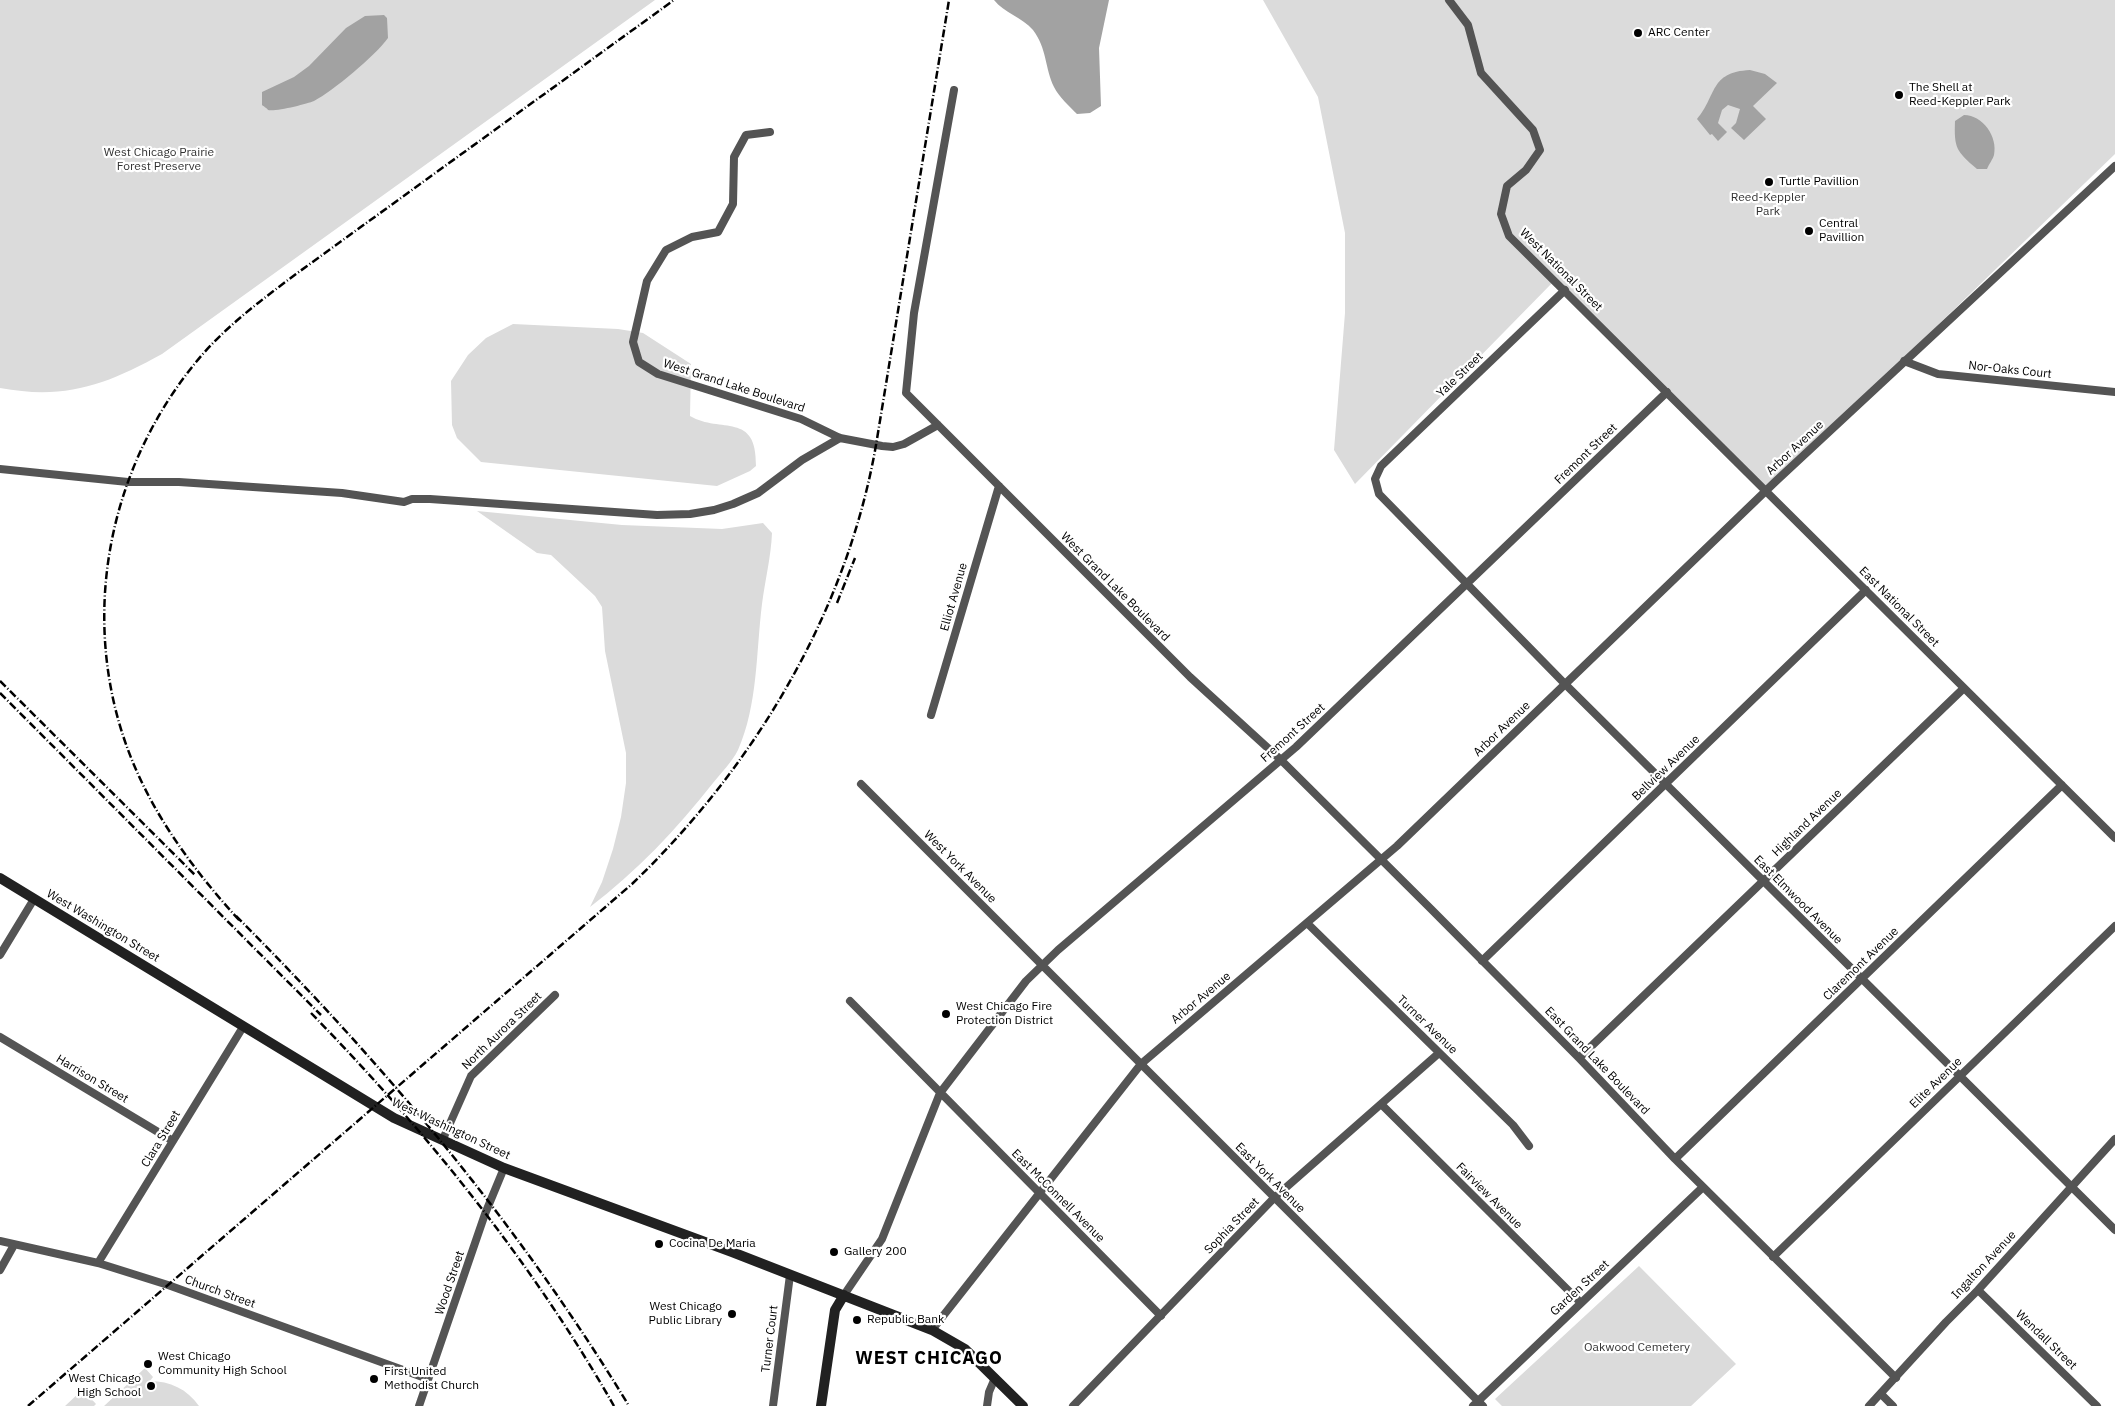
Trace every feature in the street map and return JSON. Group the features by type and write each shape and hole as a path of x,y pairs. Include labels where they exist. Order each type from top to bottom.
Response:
{"main road":[{"name":"West Washington Street","path":"0,878 394,1118 504,1168 844,1295 932,1330 965,1349 1023,1406"},
{"path":"821,1406 835,1310 844,1295"}],"street":[{"name":"West National Street","path":"1449,0 1468,25 1481,73 1509,106 1533,130 1540,150 1526,170 1507,186 1501,214 1510,236 1667,392"},
{"name":"West Grand Lake Boulevard","path":"954,90 914,313 906,394 1190,677 1281,760"},
{"name":"West Grand Lake Boulevard","path":"770,132 746,135 734,157 733,204 718,232 692,237 666,250 647,282 633,342 639,362 658,374 801,419 840,438 893,447 914,439 938,425"},
{"name":"Arbor Avenue","path":"932,1330 1141,1064 1381,860 1766,491 2115,166"},
{"name":"Yale Street","path":"1376,479 1377,472 1385,462 1566,290"},
{"name":"Nor-Oaks Court","path":"1904,361 1938,374 2115,392"},
{"name":"East National Street","path":"1667,392 2115,838"},
{"name":"Fremont Street","path":"844,1295 882,1240 940,1093 1026,981 1042,965 1281,760 1667,392"},
{"path":"0,469 128,482 180,482 342,493 404,502 412,499 430,499 657,515 690,514 714,510 758,493 802,460 840,438"},
{"name":"East Elmwood Avenue","path":"1376,479 1379,494 1466,584 2115,1230"},
{"name":"Elliot Avenue","path":"931,715 999,486"},
{"name":"Bellview Avenue","path":"1482,961 1866,590"},
{"name":"Highland Avenue","path":"1579,1058 1964,688"},
{"name":"East Grand Lake Boulevard","path":"1281,760 1579,1058 1675,1159 1896,1378"},
{"name":"West York Avenue","path":"861,784 1042,965"},
{"name":"Claremont Avenue","path":"1675,1159 2062,785"},
{"path":"0,955 34,900"},
{"name":"Turner Avenue","path":"1307,923 1513,1125 1529,1146"},
{"name":"Elite Avenue","path":"1773,1256 2115,926"},
{"name":"East York Avenue","path":"1042,965 1478,1404"},
{"name":"North Aurora Street","path":"443,1139 471,1076 555,995"},
{"name":"East McConnell Avenue","path":"850,1001 1161,1316"},
{"name":"Clara Street","path":"98,1264 243,1027"},
{"name":"Harrison Street","path":"0,1037 173,1141"},
{"name":"Sophia Street","path":"1073,1406 1274,1198 1439,1053"},
{"name":"Fairview Avenue","path":"1381,1104 1581,1303"},
{"name":"Ingalton Avenue","path":"1869,1406 1978,1290 2115,1139"},
{"name":"Wood Street","path":"419,1406 485,1214 504,1168"},
{"name":"Garden Street","path":"1478,1404 1703,1187"},
{"name":"Church Street","path":"0,1241 98,1264 168,1285 428,1379"},
{"path":"0,1270 14,1245"},
{"name":"Turner Court","path":"773,1406 790,1275"},
{"name":"Wendall Street","path":"1978,1290 2097,1406"},
{"path":"987,1406 989,1392 995,1378"},
{"path":"1881,1394 1893,1406"}],"green space":[{"name":"West Chicago Prairie Forest Preserve","path":"0,0 655,0 162,354 103,382 65,391 45,392 0,388"},
{"name":"Reed-Keppler Park","path":"1263,0 2115,0 2115,154 1766,491 1555,280 1355,484 1334,450 1345,313 1345,233 1318,97"},
{"path":"513,324 618,329 643,333 691,364 690,416 702,421 735,427 744,431 755,449 756,466 750,471 717,486 481,462 457,438 452,425 451,381 468,355 486,338"},
{"path":"477,511 622,525 722,529 763,523 772,533 762,604 753,697 745,733 738,750 733,759 699,800 640,865 590,907 602,882 613,849 621,817 626,783 626,753 605,651 602,607 595,596 551,555 537,553"},
{"name":"Oakwood Cemetery","path":"1639,1266 1736,1364 1691,1406 1502,1406 1495,1399"},
{"name":"West Chicago High School","path":"145,1368 153,1377 150,1381 178,1387 199,1406 104,1406"},
{"path":"85,1392 96,1404 94,1406 65,1406 79,1393 81,1395"}],"shaded area":[{"path":"994,0 1109,0 1099,48 1101,106 1090,113 1077,114 1061,98 1054,87 1041,44 1033,30"},
{"path":"384,15 387,18 388,38 364,63 332,89 314,101 305,104 272,110 268,110 262,105 262,92 294,77 309,66 346,28 365,16"},
{"path":"1750,70 1765,74 1777,83 1753,106 1766,119 1744,140 1731,128 1736,123 1740,109 1728,105 1722,110 1718,123 1727,132 1718,141 1712,134 1710,135 1697,119 1720,80 1727,75"},
{"path":"1964,115 1971,116 1983,123 1988,128 1994,141 1994,155 1987,169 1977,169 1965,158 1958,148 1955,137 1955,121"}],"railway":[{"path":"239,920 194,866 155,807 134,765 116,712 107,659 104,604 110,551 123,498 142,447 169,399 202,355 247,312 296,274 674,0"},
{"path":"28,1406 632,884 718,790 755,738 789,683 818,626 843,568 862,507 876,445 949,0"},
{"path":"837,603 855,558"},
{"path":"0,681 195,875"},
{"path":"0,693 321,1015"},
{"path":"236,916 345,1030 447,1149 542,1274 587,1339 629,1406"},
{"path":"311,1013 395,1104 475,1200 548,1300 614,1406"}],"place":[{"name":"ARC Center","path":"1638,33"},
{"name":"The Shell at Reed-Keppler Park","path":"1899,95"},
{"name":"Turtle Pavillion","path":"1769,182"},
{"name":"Central Pavillion","path":"1809,231"},
{"name":"West Chicago Fire Protection District","path":"946,1014"},
{"name":"Cocina De Maria","path":"659,1244"},
{"name":"Gallery 200","path":"834,1252"},
{"name":"West Chicago Public Library","path":"732,1314"},
{"name":"Republic Bank","path":"857,1320"},
{"name":"West Chicago Community High School","path":"148,1364"},
{"name":"First United Methodist Church","path":"374,1379"},
{"name":"West Chicago High School","path":"151,1386"}],"district":[{"name":"WEST CHICAGO","path":"929,1359"}]}
